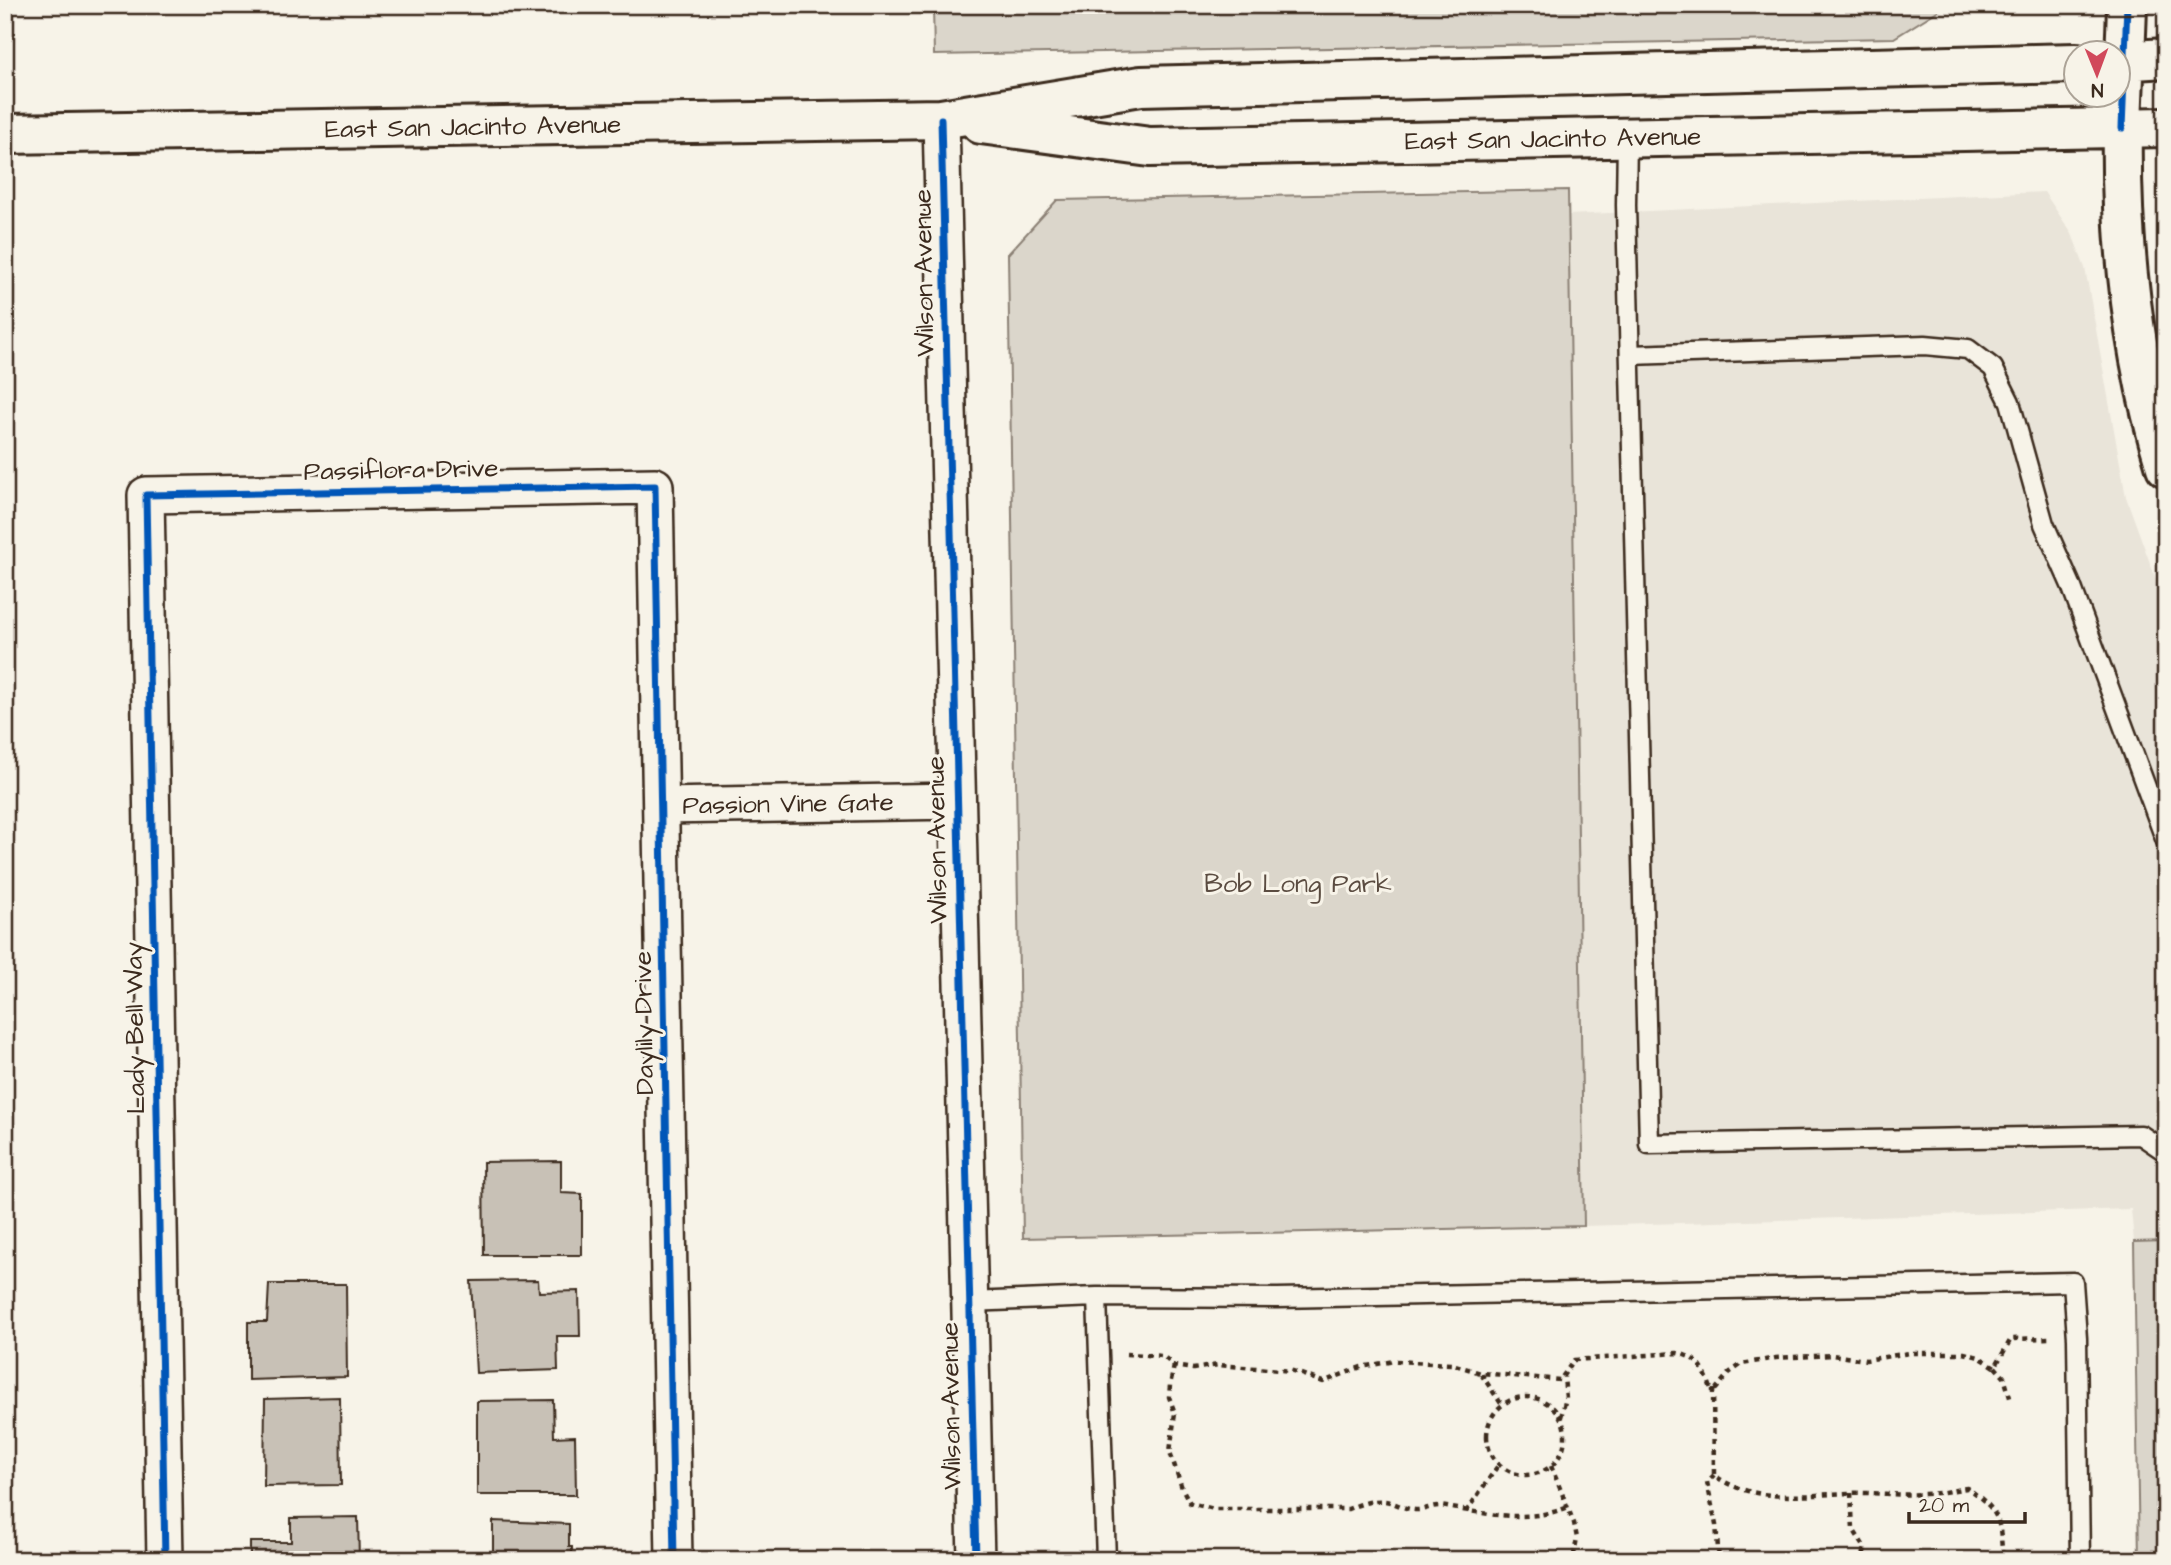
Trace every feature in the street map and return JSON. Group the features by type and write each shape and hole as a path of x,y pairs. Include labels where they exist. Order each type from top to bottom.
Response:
{"main road":[{"path":"2124,38 2127,5"},
{"path":"2132,60 2166,58"},
{"name":"East San Jacinto Avenue","path":"5,134 941,118 1141,86 2062,63"},
{"path":"2122,108 2131,294 2147,398 2166,467"},
{"name":"East San Jacinto Avenue","path":"941,118 1150,147 2166,127"}],"street":[{"name":"Wilson Avenue","path":"941,118 976,1560"},
{"name":"Passiflora Drive","path":"146,495 655,486"},
{"name":"Daylily Drive","path":"655,486 674,1560"},
{"name":"Lady Bell Way","path":"146,495 165,1560"},
{"name":"Passion Vine Gate","path":"661,806 957,801"}],"lane":[{"path":"1627,138 1649,1144 2141,1135 2166,1152"},
{"path":"1630,355 1925,345 1968,349 1993,369 2010,402 2044,524 2067,575 2166,841"},
{"path":"969,1302 1097,1297 1292,1298 2073,1282 2077,1338 2080,1560"},
{"path":"1097,1297 1106,1560"}],"path":[{"path":"1995,1367 2011,1339 2077,1338"},
{"path":"1101,1353 1163,1356 1174,1366 1193,1369 1245,1366 1293,1371 1323,1382 1362,1367 1394,1361 1452,1364 1481,1373 1560,1380 1574,1360 1677,1353 1689,1355 1705,1370 1713,1389 1714,1475 1707,1482 1716,1525 1718,1560"},
{"path":"1713,1389 1742,1364 1767,1359 1832,1355 1866,1360 1899,1354 1964,1353 1979,1357 1995,1367 2004,1377 2011,1401"},
{"path":"1174,1366 1169,1397 1175,1413 1170,1452 1190,1503 1214,1509 1348,1509 1366,1502 1389,1502 1401,1509 1422,1511 1437,1506 1465,1513 1541,1516 1568,1507"},
{"path":"1481,1373 1502,1405"},
{"path":"1561,1417 1548,1404 1533,1399 1515,1399 1502,1405 1492,1417 1488,1438 1490,1451 1499,1464 1513,1473 1539,1473 1551,1466 1560,1455 1566,1438 1561,1417 1566,1398 1564,1376"},
{"path":"1465,1513 1499,1464"},
{"path":"1551,1466 1577,1538 1573,1560"},
{"path":"1714,1475 1724,1483 1760,1494 1794,1497 1851,1493 1926,1494 1967,1488 1983,1499 2002,1522 2003,1560"},
{"path":"1851,1493 1853,1530 1865,1548 1862,1560"}],"shaded area":[{"path":"2044,192 2072,234 2085,268 2126,497 2166,607 2166,1241 2134,1242 2131,1209 1584,1226 1568,215"}],"green space":[{"path":"933,5 1947,5 1894,38 934,55"},
{"name":"Bob Long Park","path":"1568,190 1584,1226 1023,1238 1008,254 1057,200"},
{"path":"2166,1241 2166,1560 2139,1560 2134,1242"}],"building":[{"path":"561,1161 561,1193 582,1194 582,1255 484,1255 483,1162"},
{"path":"538,1280 539,1292 579,1291 580,1336 557,1336 558,1370 476,1373 471,1281"},
{"path":"269,1284 346,1284 347,1377 248,1380 248,1322 267,1322"},
{"path":"340,1397 341,1485 264,1486 265,1399"},
{"path":"553,1400 554,1437 575,1436 576,1495 477,1495 477,1401"},
{"path":"358,1517 359,1560 250,1560 250,1542 291,1542 291,1518"},
{"path":"493,1521 569,1524 572,1560 493,1560"}],"cycle path":[{"path":"2122,128 2127,5"},
{"path":"941,119 976,1560"},
{"path":"165,1560 146,495 655,486 674,1560"}]}
